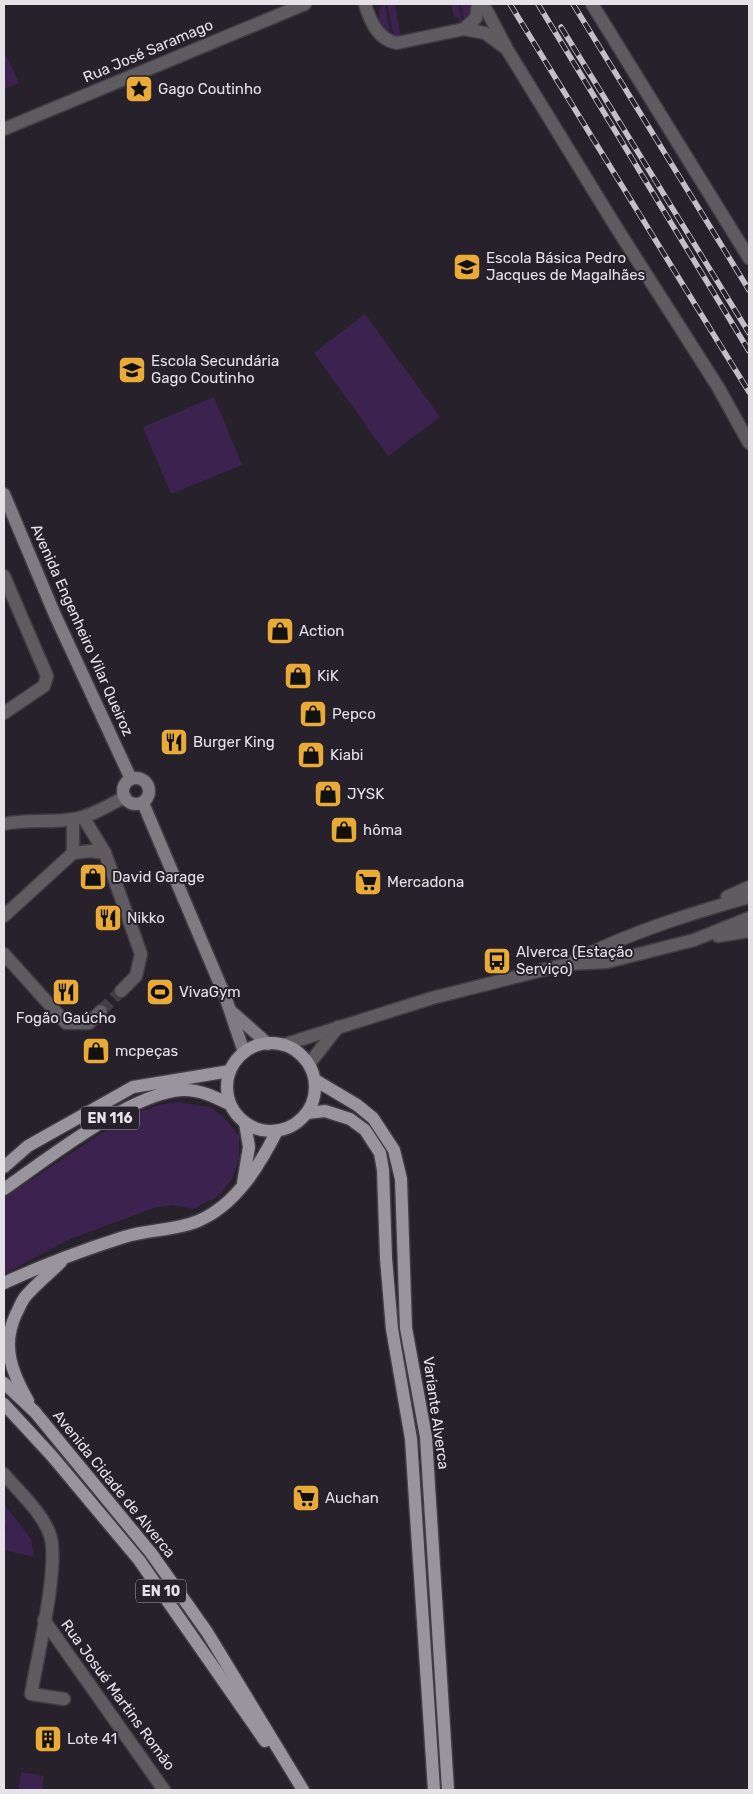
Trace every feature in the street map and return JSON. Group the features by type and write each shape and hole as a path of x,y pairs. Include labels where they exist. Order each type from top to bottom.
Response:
{"main road":[{"name":"Avenida Engenheiro Vilar Queiroz","path":"4,494 55,615 131,779"},
{"path":"131,779 144,780 149,787 149,796 143,803 131,803 124,797 123,789 131,779"},
{"path":"143,803 232,1012 244,1052"},
{"path":"232,1012 268,1044"},
{"path":"229,1104 227,1088 230,1071 244,1052 253,1047 268,1044 283,1045 302,1055 309,1064 315,1080 313,1102 308,1113 294,1125 277,1131 255,1129 245,1123"},
{"name":"EN 116","path":"4,1167 28,1146 133,1087 230,1071"},
{"name":"Variante Alverca","path":"315,1080 357,1105 373,1118 394,1150 401,1179 406,1328 426,1437 448,1790"},
{"name":"EN 116","path":"4,1189 66,1146 132,1105 164,1093 184,1090 201,1092 229,1104 245,1123"},
{"name":"Variante Alverca","path":"308,1113 325,1111 350,1119 365,1130 380,1153 385,1180 386,1258 392,1329 411,1439 434,1790"},
{"path":"242,1183 249,1147 245,1123"},
{"path":"4,1283 66,1257 125,1237 198,1221 230,1200 264,1157 277,1131"},
{"path":"35,1412 15,1378 9,1357 8,1340 14,1319 24,1298 66,1257"},
{"name":"Avenida Cidade de Alverca","path":"4,1384 35,1412 151,1553 207,1632 303,1790"},
{"name":"Avenida Cidade de Alverca","path":"4,1405 52,1456 139,1560 198,1642 249,1721 303,1790"}],"street":[{"name":"Rua José Saramago","path":"4,130 305,4"},
{"path":"365,4 375,28 382,37 397,43 464,29 485,33 508,51"},
{"path":"375,28 373,17 377,4"},
{"path":"464,29 476,18 480,4 487,11 508,51 718,387 749,443"},
{"path":"592,4 749,258"},
{"path":"4,576 47,676 44,686 4,713"},
{"path":"4,824 24,821 78,819 124,797"},
{"path":"72,853 78,819"},
{"path":"78,819 105,853 141,954 136,976 121,991"},
{"path":"4,916 72,853 90,851 105,853"},
{"path":"697,912 749,887"},
{"path":"568,964 601,947 697,912 749,897"},
{"path":"694,940 749,918"},
{"path":"283,1045 338,1026 432,998 568,964 607,962 694,940 749,931"},
{"path":"4,954 66,1023 88,1023 101,1011"},
{"path":"309,1064 338,1026"},
{"path":"4,1474 46,1526 51,1540 53,1556 31,1694 64,1699"},
{"name":"Rua Josué Martins Romão","path":"44,1620 164,1790"}],"shaded area":[{"path":"383,4 385,4 391,37 383,30 379,22 379,13"},
{"path":"387,4 395,4 401,38 394,37"},
{"path":"451,4 458,4 463,25 458,26 460,18 454,17"},
{"path":"461,4 474,4 473,13 464,23"},
{"path":"7,56 19,83 4,89 4,57"},
{"path":"365,314 440,417 388,456 314,353"},
{"path":"214,397 242,465 171,494 143,427"},
{"path":"176,1102 210,1107 223,1116 239,1136 239,1158 233,1177 219,1196 193,1209 173,1205 154,1208 70,1239 4,1274 4,1198 126,1117 159,1105"},
{"path":"4,1504 31,1539 34,1557 4,1550 6,1526 4,1525"},
{"path":"21,1772 44,1776 42,1790 18,1790"}],"tunnel":[{"path":"101,1011 121,991"}],"railway":[{"path":"510,4 749,392"},
{"path":"538,4 749,351"},
{"path":"573,4 749,290"},
{"path":"561,27 749,333"}],"place":[{"name":"Gago Coutinho","path":"139,89"},
{"name":"Escola Básica Pedro Jacques de Magalhães","path":"467,267"},
{"name":"Escola Secundária Gago Coutinho","path":"132,370"},
{"name":"Action","path":"280,631"},
{"name":"KiK","path":"298,676"},
{"name":"Pepco","path":"313,714"},
{"name":"Burger King","path":"174,742"},
{"name":"Kiabi","path":"311,755"},
{"name":"JYSK","path":"328,794"},
{"name":"hôma","path":"344,830"},
{"name":"David Garage","path":"93,877"},
{"name":"Mercadona","path":"368,882"},
{"name":"Nikko","path":"108,918"},
{"name":"Alverca (Estação Serviço)","path":"497,961"},
{"name":"Fogão Gaúcho","path":"66,992"},
{"name":"VivaGym","path":"160,992"},
{"name":"mcpeças","path":"96,1051"},
{"name":"Auchan","path":"306,1498"},
{"name":"Lote 41","path":"48,1739"}]}
